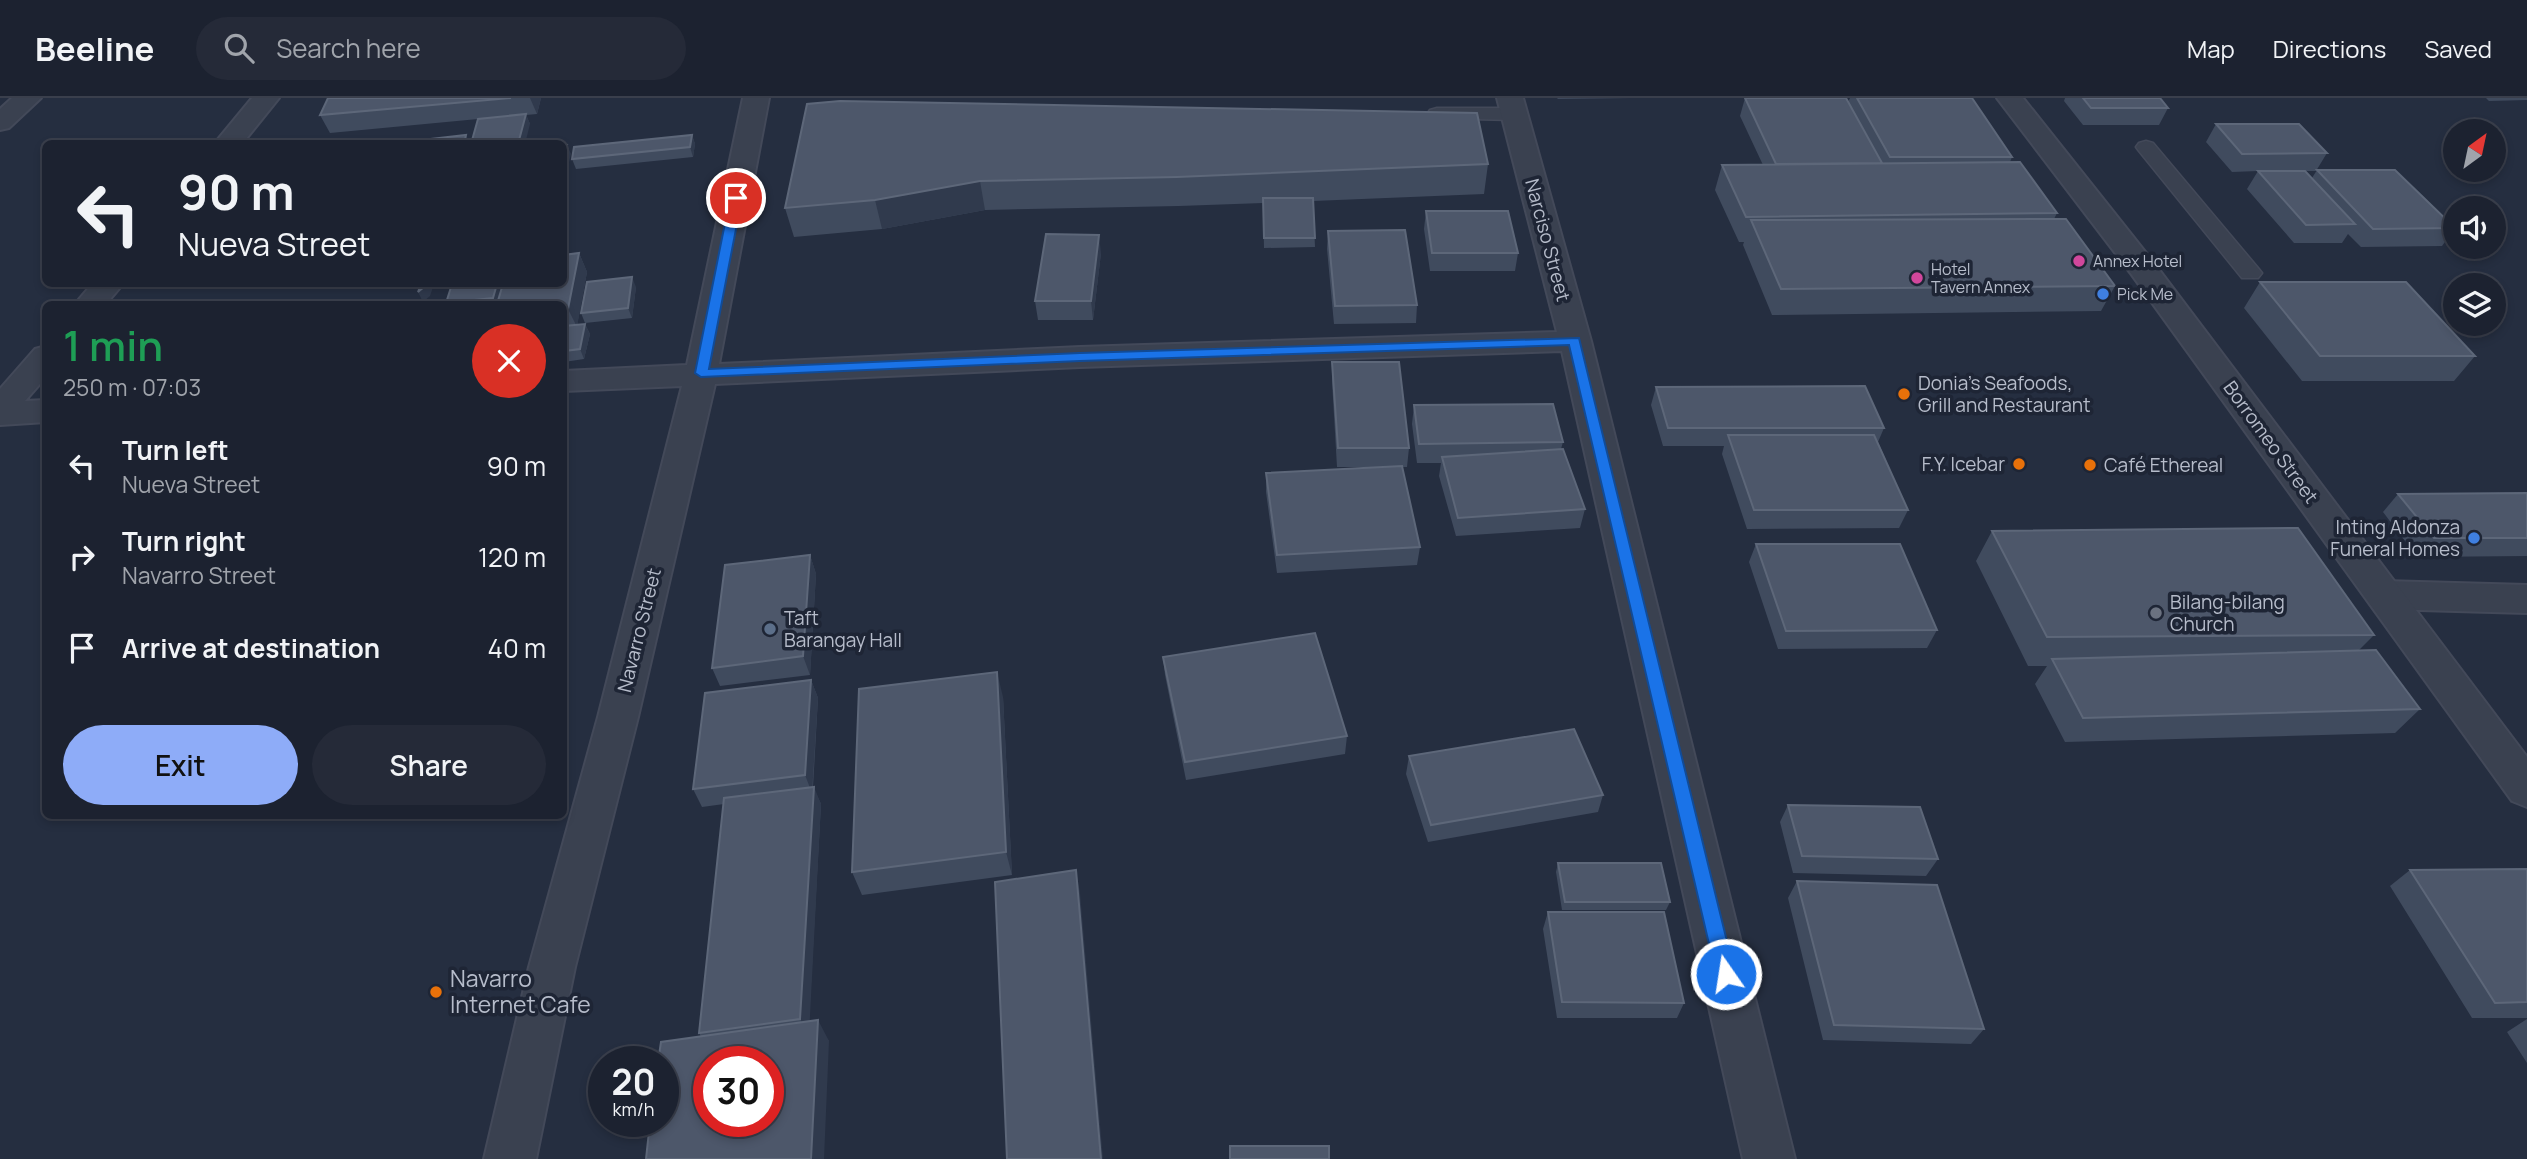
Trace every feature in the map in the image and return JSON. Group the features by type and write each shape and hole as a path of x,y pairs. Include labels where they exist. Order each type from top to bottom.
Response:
{"street":[{"path":"0,122 28,98"},
{"path":"230,140 266,98"},
{"name":"Navarro Street","path":"510,1159 552,967 618,717 701,373 756,98"},
{"name":"Borromeo Street","path":"2010,98 2143,269 2527,789"},
{"name":"Narciso Street","path":"1512,106 1575,341 1769,1159"},
{"path":"93,301 105,287"},
{"path":"567,381 1080,357 1575,341"},
{"path":"0,412 42,361"},
{"path":"0,412 42,411"},
{"path":"2384,595 2527,599"}],"lane":[{"path":"1418,113 1512,106"},
{"path":"2146,147 2250,273"}],"building":[{"path":"328,98 511,98 320,115"},
{"path":"1745,98 1846,98 1882,163 1776,164"},
{"path":"1857,98 1972,98 2012,157 1890,157"},
{"path":"2083,98 2160,98 2168,108 2091,108"},
{"path":"840,101 1477,113 1488,164 1177,177 980,181 875,200 785,208 807,104"},
{"path":"526,114 519,140 472,140 478,119"},
{"path":"2216,124 2299,124 2327,153 2242,154"},
{"path":"466,135 465,140 431,139"},
{"path":"692,135 690,147 572,159 574,147"},
{"path":"2020,162 2057,213 1746,217 1722,165"},
{"path":"2317,170 2395,170 2443,216 2443,228 2373,229"},
{"path":"2258,171 2305,171 2355,224 2306,225"},
{"path":"1263,198 1313,198 1315,238 1264,238"},
{"path":"1426,211 1508,211 1518,253 1432,253"},
{"path":"2066,219 2115,286 1781,289 1751,220"},
{"path":"1405,230 1417,305 1335,306 1328,231"},
{"path":"1046,234 1099,235 1091,301 1035,301"},
{"path":"579,253 568,309 567,301 498,301 502,287 567,287 567,255"},
{"path":"632,277 628,308 581,313 587,282"},
{"path":"2260,282 2406,282 2443,322 2443,336 2456,336 2475,356 2320,356"},
{"path":"451,287 496,287 493,298 447,301"},
{"path":"585,324 580,349 567,351 567,326"},
{"path":"1332,362 1399,362 1409,448 1338,448"},
{"path":"1865,386 1884,428 1668,428 1656,387"},
{"path":"1553,404 1563,442 1419,444 1414,405"},
{"path":"1728,435 1874,435 1908,510 1754,510"},
{"path":"1563,449 1585,509 1458,518 1442,457"},
{"path":"1402,466 1420,547 1277,555 1266,473"},
{"path":"2527,493 2527,538 2434,538 2398,494"},
{"name":"Bilang-bilang Church","path":"2298,528 2374,635 2047,637 1992,531"},
{"path":"1756,544 1900,544 1937,630 1786,631"},
{"name":"Taft Barangay Hall","path":"810,555 803,656 712,668 725,565"},
{"path":"1315,633 1347,736 1185,762 1163,657"},
{"path":"2376,650 2420,709 2083,718 2052,659"},
{"path":"997,672 1006,852 852,872 859,689"},
{"path":"811,680 805,775 693,789 705,693"},
{"path":"1574,729 1603,795 1431,825 1409,756"},
{"path":"814,787 800,1019 699,1033 724,798"},
{"path":"1788,805 1920,807 1938,859 1802,856"},
{"path":"1558,863 1661,863 1670,902 1565,902"},
{"path":"2527,869 2527,1002 2495,1003 2410,870"},
{"path":"1076,870 1101,1159 1007,1159 995,882"},
{"path":"1797,881 1937,885 1984,1029 1834,1025"},
{"path":"1548,912 1664,912 1684,1003 1562,1002"},
{"path":"818,1020 811,1159 646,1159 648,1137 679,1137 679,1046 660,1046 661,1042"},
{"path":"1230,1146 1329,1146 1329,1159 1230,1159"}],"place":[{"name":"Annex Hotel","path":"2079,261"},
{"name":"Hotel Tavern Annex","path":"1917,278"},
{"name":"Pick Me","path":"2103,294"},
{"name":"Donia's Seafoods, Grill and Restaurant","path":"1904,394"},
{"name":"F.Y. Icebar","path":"2019,464"},
{"name":"Café Ethereal","path":"2090,465"},
{"name":"Inting Aldonza Funeral Homes","path":"2474,538"},
{"name":"Bilang-bilang Church","path":"2156,613"},
{"name":"Taft Barangay Hall","path":"770,629"},
{"name":"Navarro Internet Cafe","path":"436,992"}],"route":[{"path":"736,198 701,373 1080,357 1575,341 1726,974"}]}
